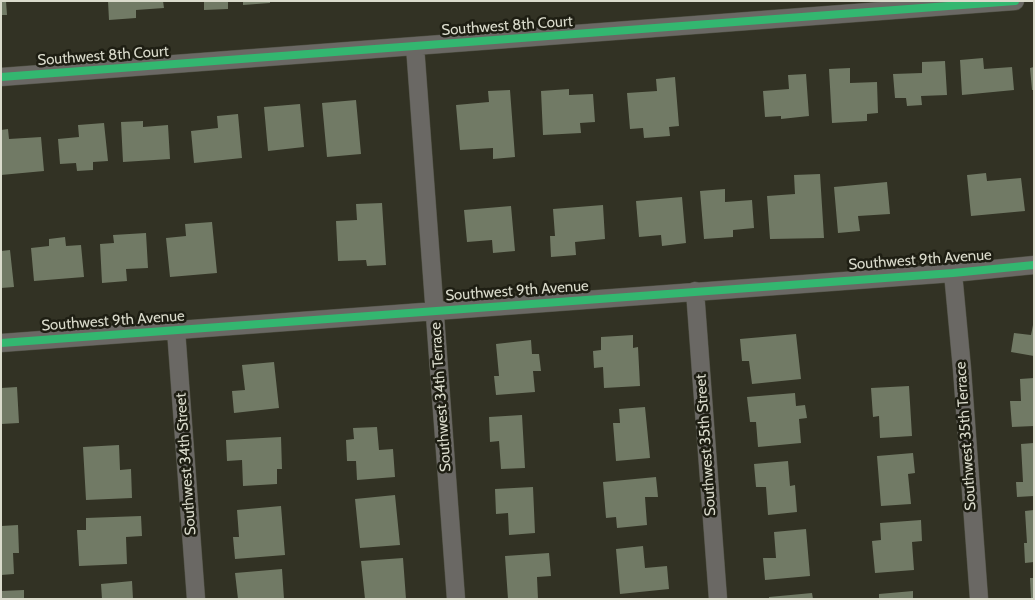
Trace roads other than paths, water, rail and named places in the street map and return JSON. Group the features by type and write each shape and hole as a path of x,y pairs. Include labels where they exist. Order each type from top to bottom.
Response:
{"street":[{"name":"Southwest 8th Court","path":"1,77 1015,1"},
{"name":"Southwest 34th Terrace","path":"415,46 456,599"},
{"name":"Southwest 9th Avenue","path":"1,343 952,273 1034,265"},
{"name":"Southwest 35th Terrace","path":"952,273 962,369 978,599"},
{"name":"Southwest 35th Street","path":"695,291 718,599"},
{"name":"Southwest 34th Street","path":"176,330 196,599"}]}
